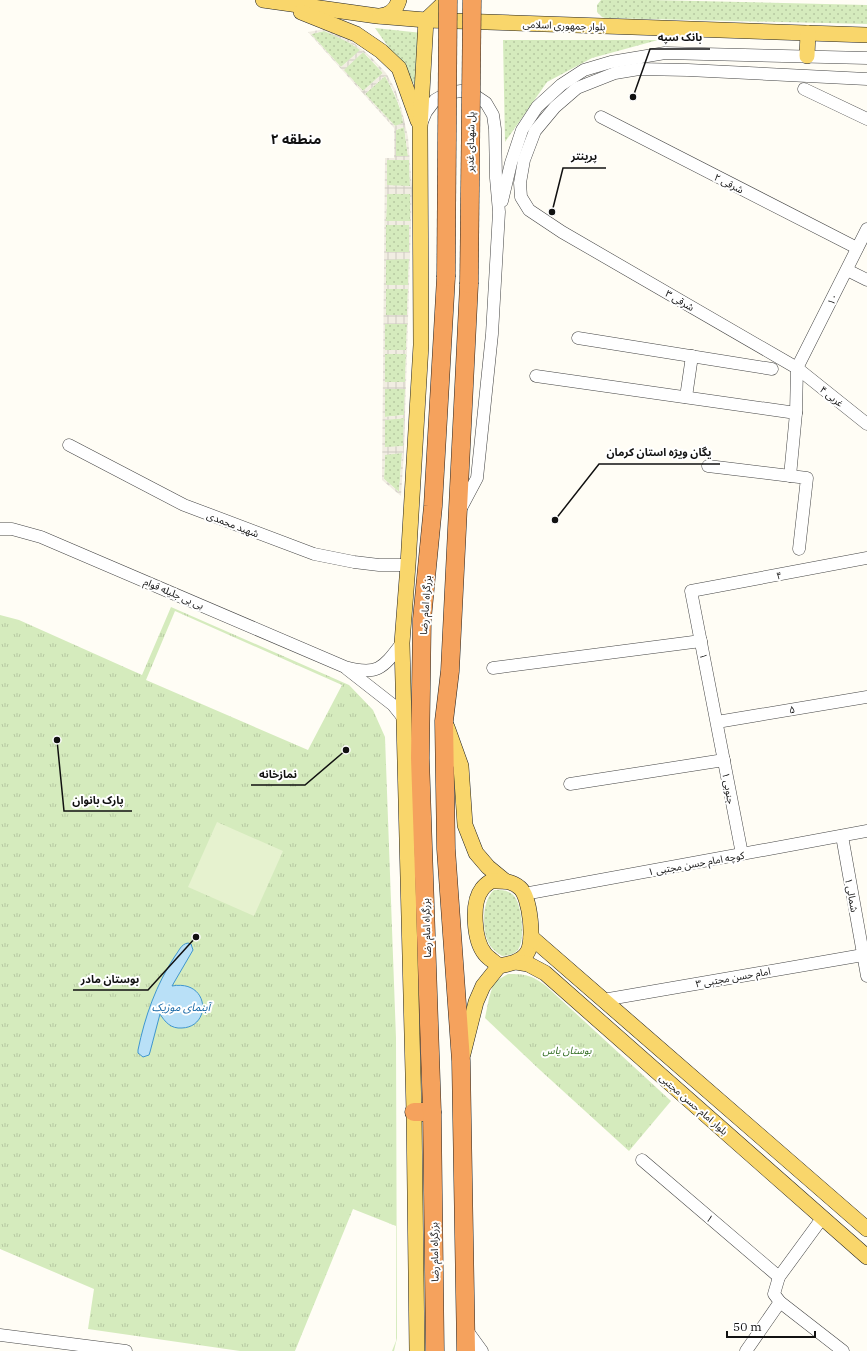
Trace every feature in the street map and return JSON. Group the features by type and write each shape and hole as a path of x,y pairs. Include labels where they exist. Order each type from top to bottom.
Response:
{"highway":[{"name":"بزرگراه امام رضا","path":"435,1351 432,1112 420,758 422,619 433,506 446,277 447,0"},
{"name":"پل شهدای غدیر","path":"458,514 469,284 472,0"},
{"path":"458,514 450,671 444,721 446,849 461,1060 466,1351"},
{"path":"414,1112 432,1112"}],"main road":[{"path":"376,16 384,16 392,12 397,6 399,0"},
{"path":"416,1350 414,1112 402,643 421,345 420,127 426,20 447,0"},
{"path":"269,1 322,19 356,34 381,51 399,68 420,127"},
{"name":"بلوار جمهوری اسلامی","path":"269,1 376,16 426,20 867,35"},
{"path":"807,56 808,33"},
{"path":"405,720 420,758"},
{"path":"444,721 461,766 465,825 476,853 488,867 504,881"},
{"path":"461,1060 476,1002 483,986 500,966 516,962 527,953 531,938 527,900 521,888 511,882 491,881 481,889 476,904 475,924 479,944 486,955 500,966"},
{"name":"بلوار امام حسن مجتبی","path":"531,938 867,1229"},
{"path":"544,973 536,968 533,963 533,954 540,952 555,958"},
{"name":"بلوار امام حسن مجتبی","path":"516,962 528,964 544,973 867,1257"}],"street":[{"path":"458,514 477,478 492,334 500,212 511,163 522,130 536,107 562,85 584,70 611,62 665,53 867,58"},
{"name":"۳ شرقی","path":"797,368 562,232 530,210 521,197 520,184 524,160 535,131 556,107 577,88 615,73 639,69 688,70 867,80"},
{"path":"804,89 867,119"},
{"path":"420,127 426,112 435,100 447,93 461,91 474,95 486,103 493,115 495,129 496,178 500,212"},
{"name":"۲ شرقی","path":"601,117 857,248"},
{"name":"۱۰","path":"797,368 867,229"},
{"path":"847,270 867,280"},
{"path":"578,338 772,369"},
{"path":"686,397 692,356"},
{"path":"790,476 796,413 797,368"},
{"name":"۴ غربی","path":"797,368 867,424"},
{"path":"536,376 796,413"},
{"name":"شهید محمدی","path":"69,445 184,505 307,552 354,562 379,565 408,565"},
{"path":"708,466 807,478 799,549"},
{"name":"بی بی جلیله قوام","path":"0,530 12,529 41,536 345,667"},
{"name":"۴","path":"691,591 867,558"},
{"name":"۱‍","path":"691,591 717,722"},
{"path":"493,668 701,641"},
{"path":"345,667 359,671 373,670 386,664 402,643"},
{"path":"345,667 393,705 405,720"},
{"name":"۵","path":"717,722 867,697"},
{"name":"۱ جنوبی","path":"717,722 742,854"},
{"path":"570,784 724,760"},
{"name":"کوچه امام حسن مجتبی ۱","path":"524,894 867,831"},
{"name":"۱ شمالی","path":"842,836 863,934 863,954 867,976"},
{"name":"امام حسن مجتبی ۳","path":"603,1000 863,954"},
{"name":"۱","path":"642,1160 779,1277"},
{"path":"823,1218 779,1277 774,1294 780,1302 843,1351"},
{"path":"746,1351 780,1302"},
{"path":"466,1329 482,1351"},
{"path":"0,1335 126,1351"}],"green space":[{"path":"601,0 867,5 867,24 605,18 597,12 597,5"},
{"path":"375,28 422,33 417,88"},
{"path":"324,31 338,36 361,50 341,67 311,34"},
{"path":"503,40 658,40 592,58 547,82 505,142"},
{"path":"363,52 383,73 363,91 343,70"},
{"path":"385,76 401,111 404,123 395,126 365,94"},
{"path":"404,127 408,156 396,156 396,130"},
{"path":"387,160 409,160 410,186 387,186"},
{"path":"387,194 410,194 410,221 386,221"},
{"path":"386,225 410,225 409,252 386,252"},
{"path":"386,259 409,259 408,285 386,285"},
{"path":"386,289 408,289 407,315 386,315"},
{"path":"385,324 407,324 406,350 385,350"},
{"path":"385,354 406,354 405,382 385,382"},
{"path":"385,389 405,389 404,415 385,417"},
{"path":"404,418 403,446 385,448 385,420"},
{"path":"402,453 399,492 384,479 385,454"},
{"path":"171,607 349,685 373,710 385,737 396,1038 397,1338 394,1351 392,1351 396,1341 396,1226 353,1209 295,1351 240,1351 88,1329 94,1289 0,1249 0,615 19,620 142,675","holes":["175,611 342,685 308,750 146,680"]},
{"path":"217,822 283,851 254,916 188,887"},
{"path":"494,890 506,891 512,894 518,904 522,920 521,943 519,948 514,953 509,955 502,956 492,948 488,943 484,927 487,902"},
{"name":"بوستان یاس","path":"508,974 528,976 536,979 546,986 671,1101 629,1151 485,1018 494,982"}],"shaded area":[{"path":"325,29 351,41 371,57 386,73 395,89 401,107 408,137 412,190 404,449 401,496 382,480 385,158 394,158 394,128 308,32","holes":["324,31 350,43 360,50 341,67 311,34","363,52 383,73 363,91 344,70","385,76 400,107 403,123 395,126 365,94","404,127 408,156 396,156 396,130","387,160 409,160 410,186 387,185","387,194 410,194 410,221 386,221","386,225 409,225 409,252 386,252","409,259 408,285 386,285 386,260","386,289 408,289 407,315 386,315","385,324 407,324 406,350 385,350","385,354 406,354 405,382 385,382","385,389 405,389 404,415 385,417","404,418 403,446 385,447 385,420","402,453 399,492 384,479 385,455"]}],"water":[{"name":"آبنمای موزیک","path":"188,943 191,944 193,950 172,986 185,986 194,989 200,996 202,1012 198,1020 192,1026 182,1028 169,1024 160,1014 149,1055 143,1057 138,1053 138,1050 152,1001 168,967 182,946"}],"place":[{"name":"بانک سپه","path":"633,97"},
{"name":"پرینتر","path":"552,212"},
{"name":"یگان ویژه استان کرمان","path":"555,520"},
{"name":"پارک بانوان","path":"57,740"},
{"name":"نمازخانه","path":"346,750"},
{"name":"بوستان مادر","path":"196,937"}],"district":[{"name":"منطقه ۲","path":"296,139"}]}
